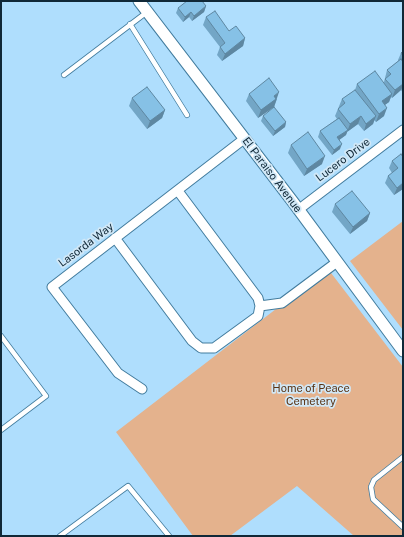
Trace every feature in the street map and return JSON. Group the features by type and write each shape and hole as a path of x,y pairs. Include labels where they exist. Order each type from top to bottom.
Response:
{"street":[{"name":"El Paraiso Avenue","path":"139,1 403,351"},
{"name":"Lucero Drive","path":"298,210 403,130"},
{"name":"Lasorda Way","path":"142,389 118,373 52,287 244,139"},
{"path":"115,238 192,341 201,348 214,348 258,316 260,306 258,298 178,191"},
{"path":"260,306 282,303 336,262"}],"lane":[{"path":"64,75 147,12"},
{"path":"130,24 187,115"},
{"path":"1,336 46,396 1,430"},
{"path":"403,457 374,480 371,487 373,499 403,528"},
{"path":"60,536 128,486 169,536"}],"green space":[{"path":"403,221 403,330 350,261"},
{"name":"Home of Peace Cemetery","path":"328,269 403,367 403,536 354,536 297,486 230,536 193,536 116,432"}],"building":[{"path":"187,1 202,1 206,6 194,16 191,12 185,17 178,8"},
{"path":"215,11 229,31 236,26 245,38 225,54 220,47 225,43 206,17"},
{"path":"401,59 403,62 403,84 395,90 385,79 391,74 387,70"},
{"path":"375,71 392,94 382,101 387,108 379,114 357,84"},
{"path":"269,78 279,92 274,96 276,99 261,110 249,94"},
{"path":"147,87 165,110 150,121 132,98"},
{"path":"355,90 376,116 366,124 361,116 350,124 338,109 345,103 342,99"},
{"path":"274,107 286,122 275,131 263,116"},
{"path":"339,118 348,130 337,137 342,144 334,150 320,131"},
{"path":"308,132 325,156 307,169 291,145"},
{"path":"401,154 403,157 403,183 397,188 388,176 398,168 392,161"},
{"path":"352,191 370,213 353,227 335,204"}]}
